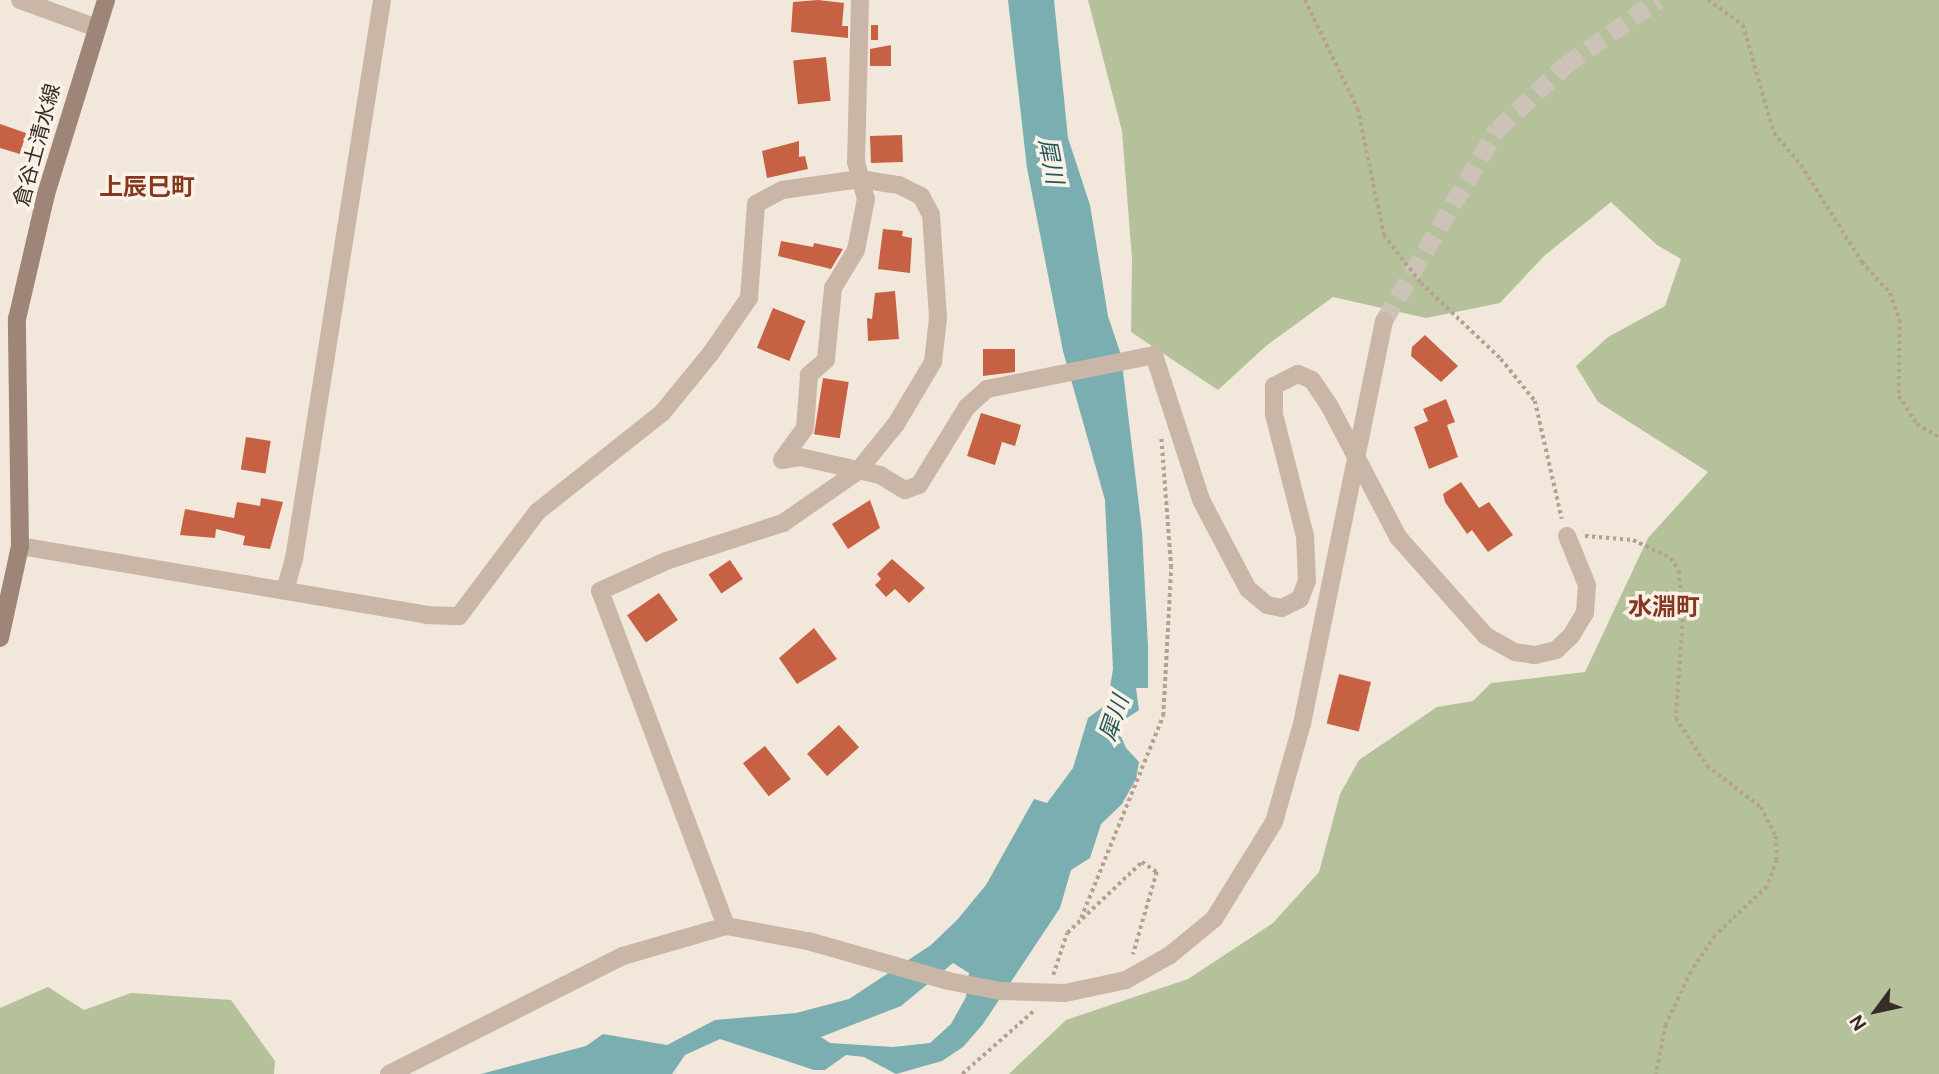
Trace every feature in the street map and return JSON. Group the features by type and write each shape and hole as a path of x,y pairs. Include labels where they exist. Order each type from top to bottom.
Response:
{"main road":[{"name":"倉谷土清水線","path":"0,636 20,547 18,319 46,194 94,27 106,0"}],"street":[{"path":"20,0 94,27"},
{"path":"285,590 294,559 382,0"},
{"path":"860,0 856,162 866,199 856,250 833,288 826,360 809,375 805,428 782,460 800,457 880,475 905,490 919,485 967,407 987,389 1154,355 1201,500 1248,589 1268,605 1282,608 1300,599 1309,568 1274,414 1274,386 1298,374 1311,380 1398,537 1478,628 1515,652 1535,655 1556,650 1571,636 1585,613 1587,584 1567,536"},
{"path":"20,547 426,615 459,616 537,512 662,413 711,353 748,298 756,204 782,190 860,179 899,185 921,196 931,215 938,318 933,362 896,424 858,471 783,523 666,561 600,591 726,926"},
{"path":"388,1074 623,956 726,926 808,940 948,981 1001,990 1065,993 1126,980 1170,956 1214,919 1274,822 1302,724 1384,321"}],"path":[{"path":"1305,0 1358,108 1384,235 1421,283 1502,359 1535,401 1542,447 1567,536 1633,540 1671,558 1679,571 1684,619 1676,718 1707,766 1761,807 1776,836 1777,860 1767,887 1715,936 1691,972 1666,1025 1656,1074"},
{"path":"1708,0 1743,25 1774,133 1801,165 1862,262 1890,293 1900,320 1899,396 1917,424 1939,437"},
{"path":"1081,918 1163,716 1171,568 1160,435"},
{"path":"1052,978 1061,946 1081,918 1142,862 1157,872 1126,980"},
{"path":"962,1074 1043,1001"}],"green space":[{"path":"1088,0 1939,0 1939,1074 1009,1074 1066,1020 1188,979 1273,923 1319,872 1340,794 1359,760 1437,707 1473,701 1491,683 1585,672 1648,538 1708,472 1598,402 1576,366 1608,337 1665,306 1681,259 1657,245 1611,202 1544,256 1500,303 1426,318 1333,297 1266,346 1218,390 1131,332 1132,259 1122,131"},
{"path":"48,987 84,1010 131,993 231,1000 275,1061 274,1074 0,1074 0,1008"}],"water":[{"name":"犀川","path":"1008,0 1054,0 1068,138 1090,205 1108,316 1121,355 1142,531 1148,647 1148,688 1136,688 1139,710 1124,720 1119,732 1126,748 1139,762 1136,779 1122,804 1101,824 1090,858 1071,870 1060,908 983,1024 963,1047 942,1061 896,1074 864,1057 846,1055 825,1070 814,1070 720,1039 685,1055 672,1074 481,1074 586,1046 603,1034 667,1045 715,1020 796,1013 849,999 931,945 957,920 986,885 1034,799 1047,803 1073,768 1088,718 1107,704 1113,669 1105,500 1063,351 1027,168","holes":["953,963 969,973 966,997 951,1024 930,1043 893,1047 830,1043 821,1037 901,1006"]}],"building":[{"path":"818,0 844,3 842,26 848,26 848,38 791,32 793,2"},
{"path":"871,25 878,25 878,40 871,40"},
{"path":"891,45 891,66 870,66 870,49"},
{"path":"826,57 831,101 798,104 793,60"},
{"path":"0,124 26,133 20,154 0,148"},
{"path":"902,135 903,162 871,163 870,136"},
{"path":"799,141 799,157 805,156 808,169 767,178 762,151"},
{"path":"883,229 903,231 902,236 912,238 910,273 878,269"},
{"path":"781,241 813,247 814,243 843,249 831,269 778,256"},
{"path":"895,291 899,339 868,341 867,318 872,319 875,293"},
{"path":"773,308 805,321 789,361 757,348"},
{"path":"1425,335 1458,366 1441,382 1411,356 1412,347"},
{"path":"983,349 1015,349 1015,372 983,376"},
{"path":"823,378 849,382 840,438 814,434"},
{"path":"1446,399 1455,422 1447,425 1458,457 1429,469 1414,427 1428,421 1423,409"},
{"path":"981,413 1021,425 1015,446 1002,442 995,465 967,456"},
{"path":"246,437 271,441 266,474 241,470"},
{"path":"1461,482 1479,508 1489,502 1513,535 1488,552 1472,530 1467,534 1445,502 1443,494"},
{"path":"261,498 283,502 270,549 243,545 245,536 216,529 215,538 180,535 185,509 234,518 237,502 260,506"},
{"path":"870,500 880,528 848,549 832,524"},
{"path":"892,559 925,588 909,603 895,589 886,597 875,585 881,579 877,574"},
{"path":"730,560 743,579 721,594 708,575"},
{"path":"659,593 678,620 646,642 627,615"},
{"path":"814,628 837,659 797,684 779,658"},
{"path":"1339,674 1371,682 1359,731 1327,723"},
{"path":"839,725 859,747 827,776 807,754"},
{"path":"765,746 791,779 769,796 743,763"}],"tunnel":[{"path":"1384,321 1497,130 1566,65 1658,0"}],"district":[{"name":"上辰巳町","path":"147,187"},
{"name":"水淵町","path":"1664,607"}]}
